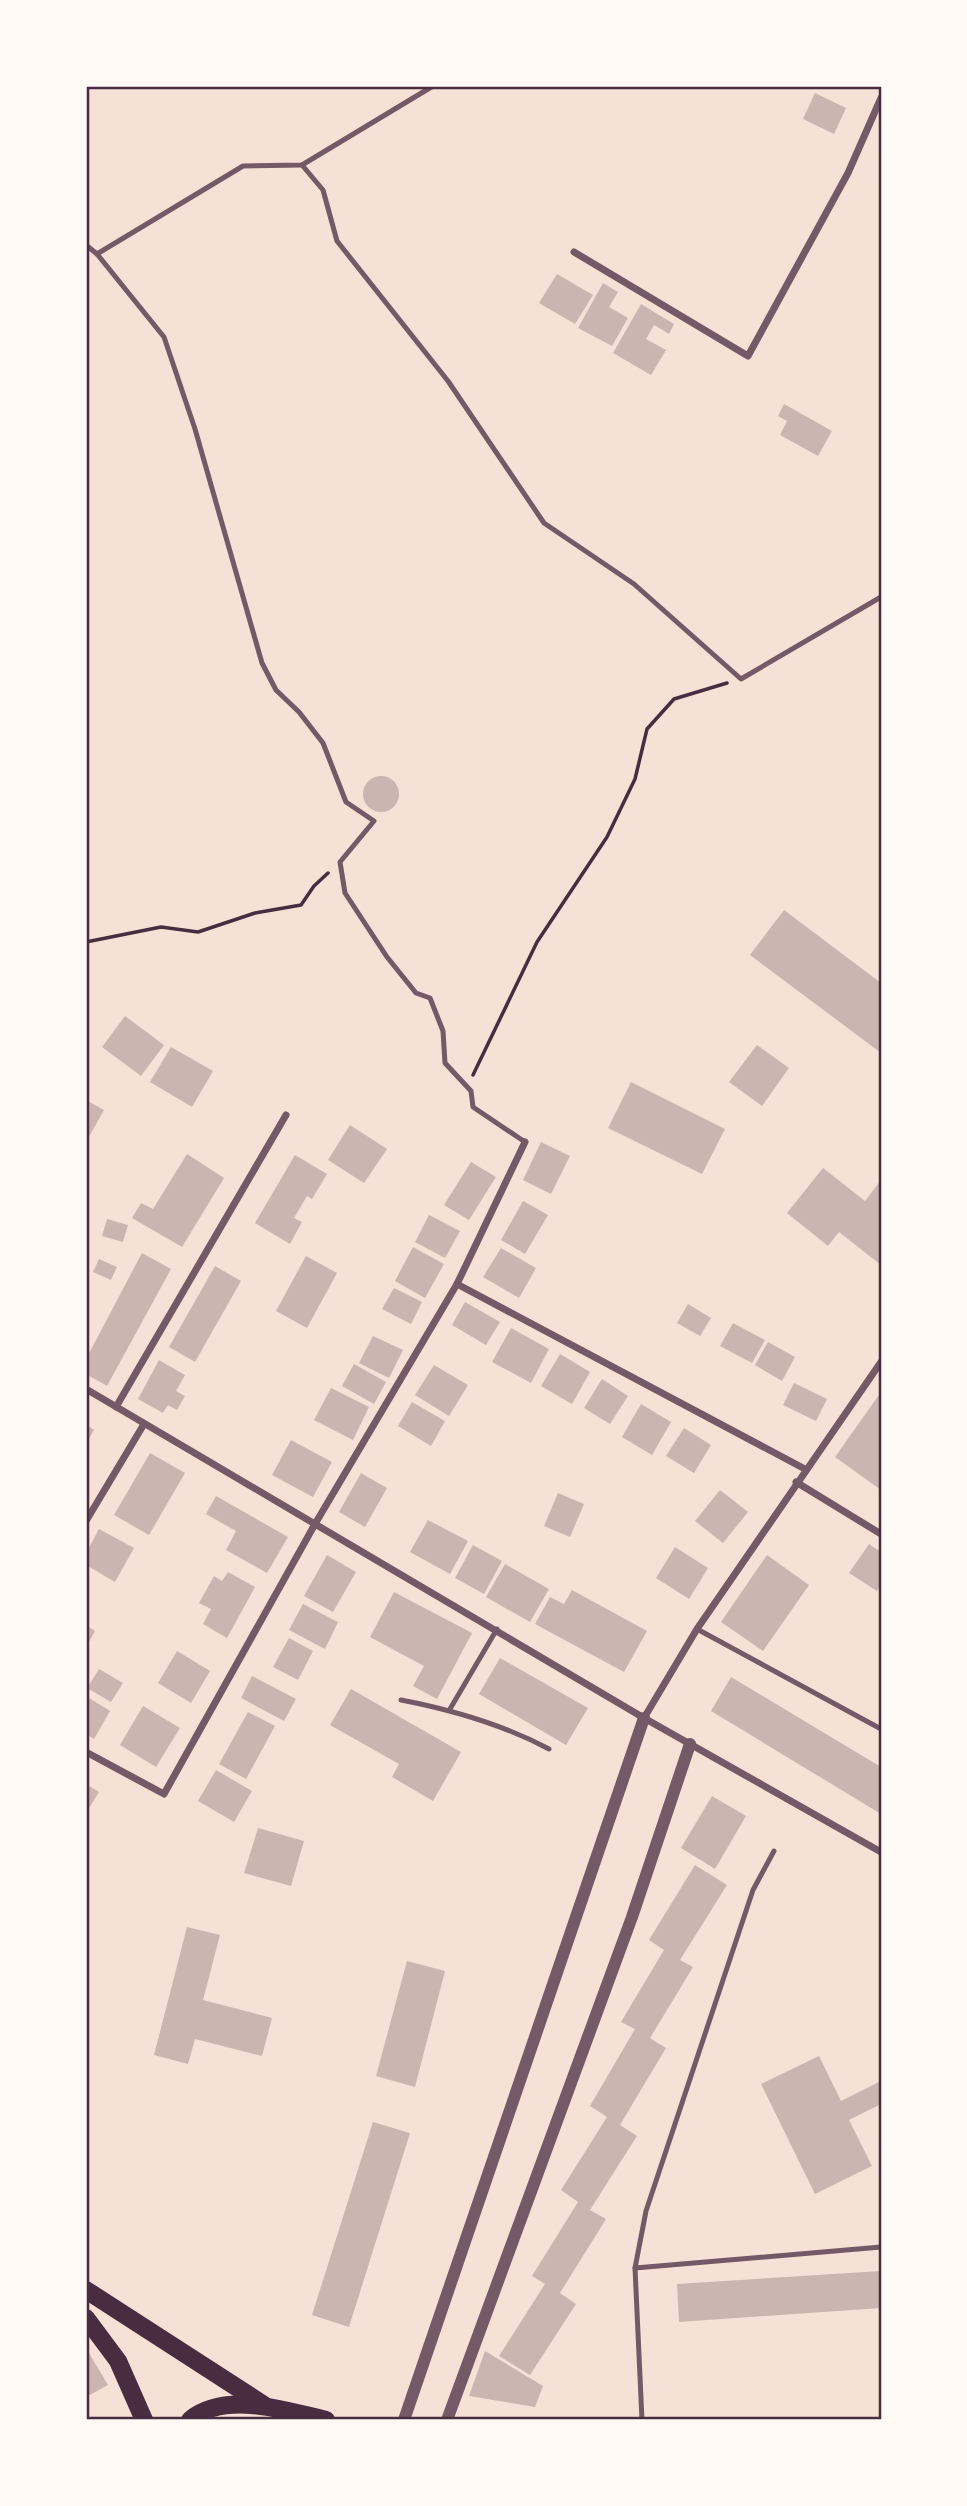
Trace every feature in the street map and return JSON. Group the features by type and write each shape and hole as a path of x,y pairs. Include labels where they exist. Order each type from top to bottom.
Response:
{"main road":[{"path":"86,2290 264,2405"},
{"path":"86,2318 118,2361 144,2420"},
{"path":"190,2420 204,2408 264,2405 326,2420"}],"street":[{"path":"574,252 748,356 848,173 881,98"},
{"path":"116,1407 286,1115"},
{"path":"86,1752 164,1794 315,1524 457,1284 525,1142"},
{"path":"457,1284 804,1469"},
{"path":"404,2420 644,1718 697,1629 804,1469 881,1362"},
{"path":"86,1389 644,1718 881,1853"},
{"path":"86,1521 144,1424"},
{"path":"796,1482 881,1534"},
{"path":"447,2420 632,1917 690,1744"}],"lane":[{"path":"97,254 243,166 302,165 433,86"},
{"path":"302,165 323,190 337,241 448,381 544,523 634,584 741,679 881,597"},
{"path":"86,245 97,254 164,337 195,429 267,672 276,690 299,712 323,743 346,802 374,821 340,862 345,893 416,993 430,998 443,1031 446,1063 471,1091 473,1107 525,1142"},
{"path":"450,1709 496,1629"},
{"path":"697,1629 881,1729"},
{"path":"401,1700 450,1709 523,1735 549,1749"},
{"path":"642,2420 635,2268 646,2211 753,1890 774,1851"},
{"path":"635,2268 881,2246"}],"path":[{"path":"467,1087 537,942 607,837 635,779 647,729 674,699 741,679"},
{"path":"86,942 160,927 198,932 255,913 301,905 314,886 340,862"}],"building":[{"path":"815,93 846,108 834,134 803,119"},
{"path":"557,274 593,295 575,324 539,303"},
{"path":"603,283 618,292 609,307 628,318 612,346 578,328"},
{"path":"641,304 674,324 669,334 654,325 646,339 666,350 651,375 613,353"},
{"path":"784,404 832,431 818,456 780,435 787,421 778,416"},
{"path":"381,776 394,781 399,794 394,807 381,812 368,807 363,794 368,781"},
{"path":"784,910 881,983 881,1053 750,955"},
{"path":"125,1016 164,1045 141,1076 102,1047"},
{"path":"757,1045 789,1068 762,1106 729,1082"},
{"path":"171,1047 213,1071 192,1107 150,1082"},
{"path":"631,1082 725,1129 702,1174 608,1128"},
{"path":"86,1100 104,1110 86,1142"},
{"path":"350,1125 387,1149 364,1183 328,1160"},
{"path":"541,1142 570,1156 551,1194 523,1180"},
{"path":"187,1154 224,1178 182,1247 132,1218 141,1203 153,1209"},
{"path":"295,1155 327,1174 312,1199 307,1196 294,1218 302,1222 290,1244 255,1223"},
{"path":"471,1162 496,1177 469,1220 444,1205"},
{"path":"823,1168 865,1201 881,1180 881,1265 839,1232 828,1246 787,1213"},
{"path":"523,1201 548,1215 525,1254 501,1240"},
{"path":"429,1215 460,1231 445,1258 415,1242"},
{"path":"107,1219 128,1225 123,1242 102,1236"},
{"path":"413,1247 444,1264 425,1298 395,1281"},
{"path":"501,1248 536,1268 519,1298 483,1277"},
{"path":"142,1253 171,1269 107,1386 86,1374 86,1359"},
{"path":"306,1256 337,1273 307,1328 276,1311"},
{"path":"99,1259 117,1267 111,1280 93,1272"},
{"path":"215,1266 241,1281 195,1362 169,1347"},
{"path":"394,1288 422,1302 411,1324 382,1309"},
{"path":"465,1302 500,1322 486,1345 452,1325"},
{"path":"688,1304 711,1318 700,1336 677,1323"},
{"path":"733,1323 765,1340 752,1363 720,1346"},
{"path":"511,1328 549,1349 531,1383 492,1362"},
{"path":"373,1336 403,1350 389,1378 359,1363"},
{"path":"768,1342 795,1357 782,1381 755,1365"},
{"path":"560,1354 590,1372 572,1404 541,1386"},
{"path":"159,1360 185,1375 176,1391 185,1396 177,1410 168,1405 163,1413 138,1399"},
{"path":"354,1364 386,1382 374,1404 342,1386"},
{"path":"434,1365 468,1385 449,1416 415,1395"},
{"path":"602,1379 628,1396 610,1424 584,1408"},
{"path":"794,1383 827,1399 816,1421 783,1405"},
{"path":"331,1388 369,1407 353,1440 314,1420"},
{"path":"881,1392 881,1490 835,1457"},
{"path":"412,1402 445,1421 431,1446 398,1426"},
{"path":"641,1404 671,1422 652,1455 622,1437"},
{"path":"86,1424 94,1430 86,1444"},
{"path":"684,1428 711,1445 694,1473 666,1456"},
{"path":"291,1440 332,1462 313,1497 272,1475"},
{"path":"150,1453 185,1473 149,1535 114,1515"},
{"path":"361,1473 387,1488 365,1527 339,1512"},
{"path":"720,1490 748,1512 723,1543 695,1521"},
{"path":"558,1493 584,1504 570,1537 544,1526"},
{"path":"216,1496 288,1537 267,1573 226,1550 236,1531 206,1514"},
{"path":"428,1520 468,1541 450,1574 410,1552"},
{"path":"99,1529 134,1548 115,1582 86,1565 86,1553"},
{"path":"869,1544 881,1552 881,1584 877,1591 849,1573"},
{"path":"473,1545 502,1561 484,1594 455,1578"},
{"path":"675,1547 708,1568 689,1599 656,1578"},
{"path":"327,1555 356,1572 333,1612 304,1596"},
{"path":"767,1555 809,1585 763,1651 721,1622"},
{"path":"505,1564 549,1589 530,1622 486,1597"},
{"path":"228,1572 255,1587 227,1638 203,1624 211,1609 199,1603 214,1576 222,1581"},
{"path":"572,1590 647,1631 624,1672 535,1624 550,1597 564,1604"},
{"path":"394,1592 472,1633 437,1699 413,1686 424,1666 370,1637"},
{"path":"303,1604 338,1622 325,1649 289,1630"},
{"path":"86,1625 95,1631 86,1647"},
{"path":"289,1638 313,1651 298,1680 273,1667"},
{"path":"177,1651 210,1671 191,1703 158,1683"},
{"path":"500,1658 588,1708 566,1745 479,1694"},
{"path":"99,1669 123,1683 111,1702 87,1688"},
{"path":"252,1676 296,1699 284,1721 241,1698"},
{"path":"731,1677 881,1767 881,1814 711,1711"},
{"path":"351,1689 461,1752 433,1801 392,1777 399,1764 330,1725"},
{"path":"86,1696 110,1711 94,1739 86,1734"},
{"path":"143,1706 180,1728 156,1767 120,1745"},
{"path":"248,1712 275,1726 246,1779 219,1764"},
{"path":"216,1770 252,1791 234,1822 198,1801"},
{"path":"86,1784 99,1792 86,1813"},
{"path":"712,1796 746,1816 715,1869 681,1848"},
{"path":"258,1828 304,1841 291,1886 244,1873"},
{"path":"695,1865 727,1885 680,1960 693,1967 650,2038 666,2048 620,2125 637,2136 590,2210 606,2219 560,2293 576,2304 530,2375 499,2356 545,2284 532,2276 578,2202 561,2190 607,2117 590,2106 635,2029 621,2022 664,1950 649,1940"},
{"path":"187,1927 220,1935 203,2000 272,2018 262,2056 195,2039 188,2064 154,2055"},
{"path":"407,1961 445,1971 415,2087 376,2076"},
{"path":"819,2056 841,2101 881,2081 881,2104 849,2120 872,2166 815,2194 761,2084"},
{"path":"373,2122 410,2133 349,2327 312,2315"},
{"path":"881,2271 881,2308 679,2322 677,2284"},
{"path":"86,2348 108,2385 86,2397"},
{"path":"485,2351 543,2386 535,2407 469,2396"}]}
